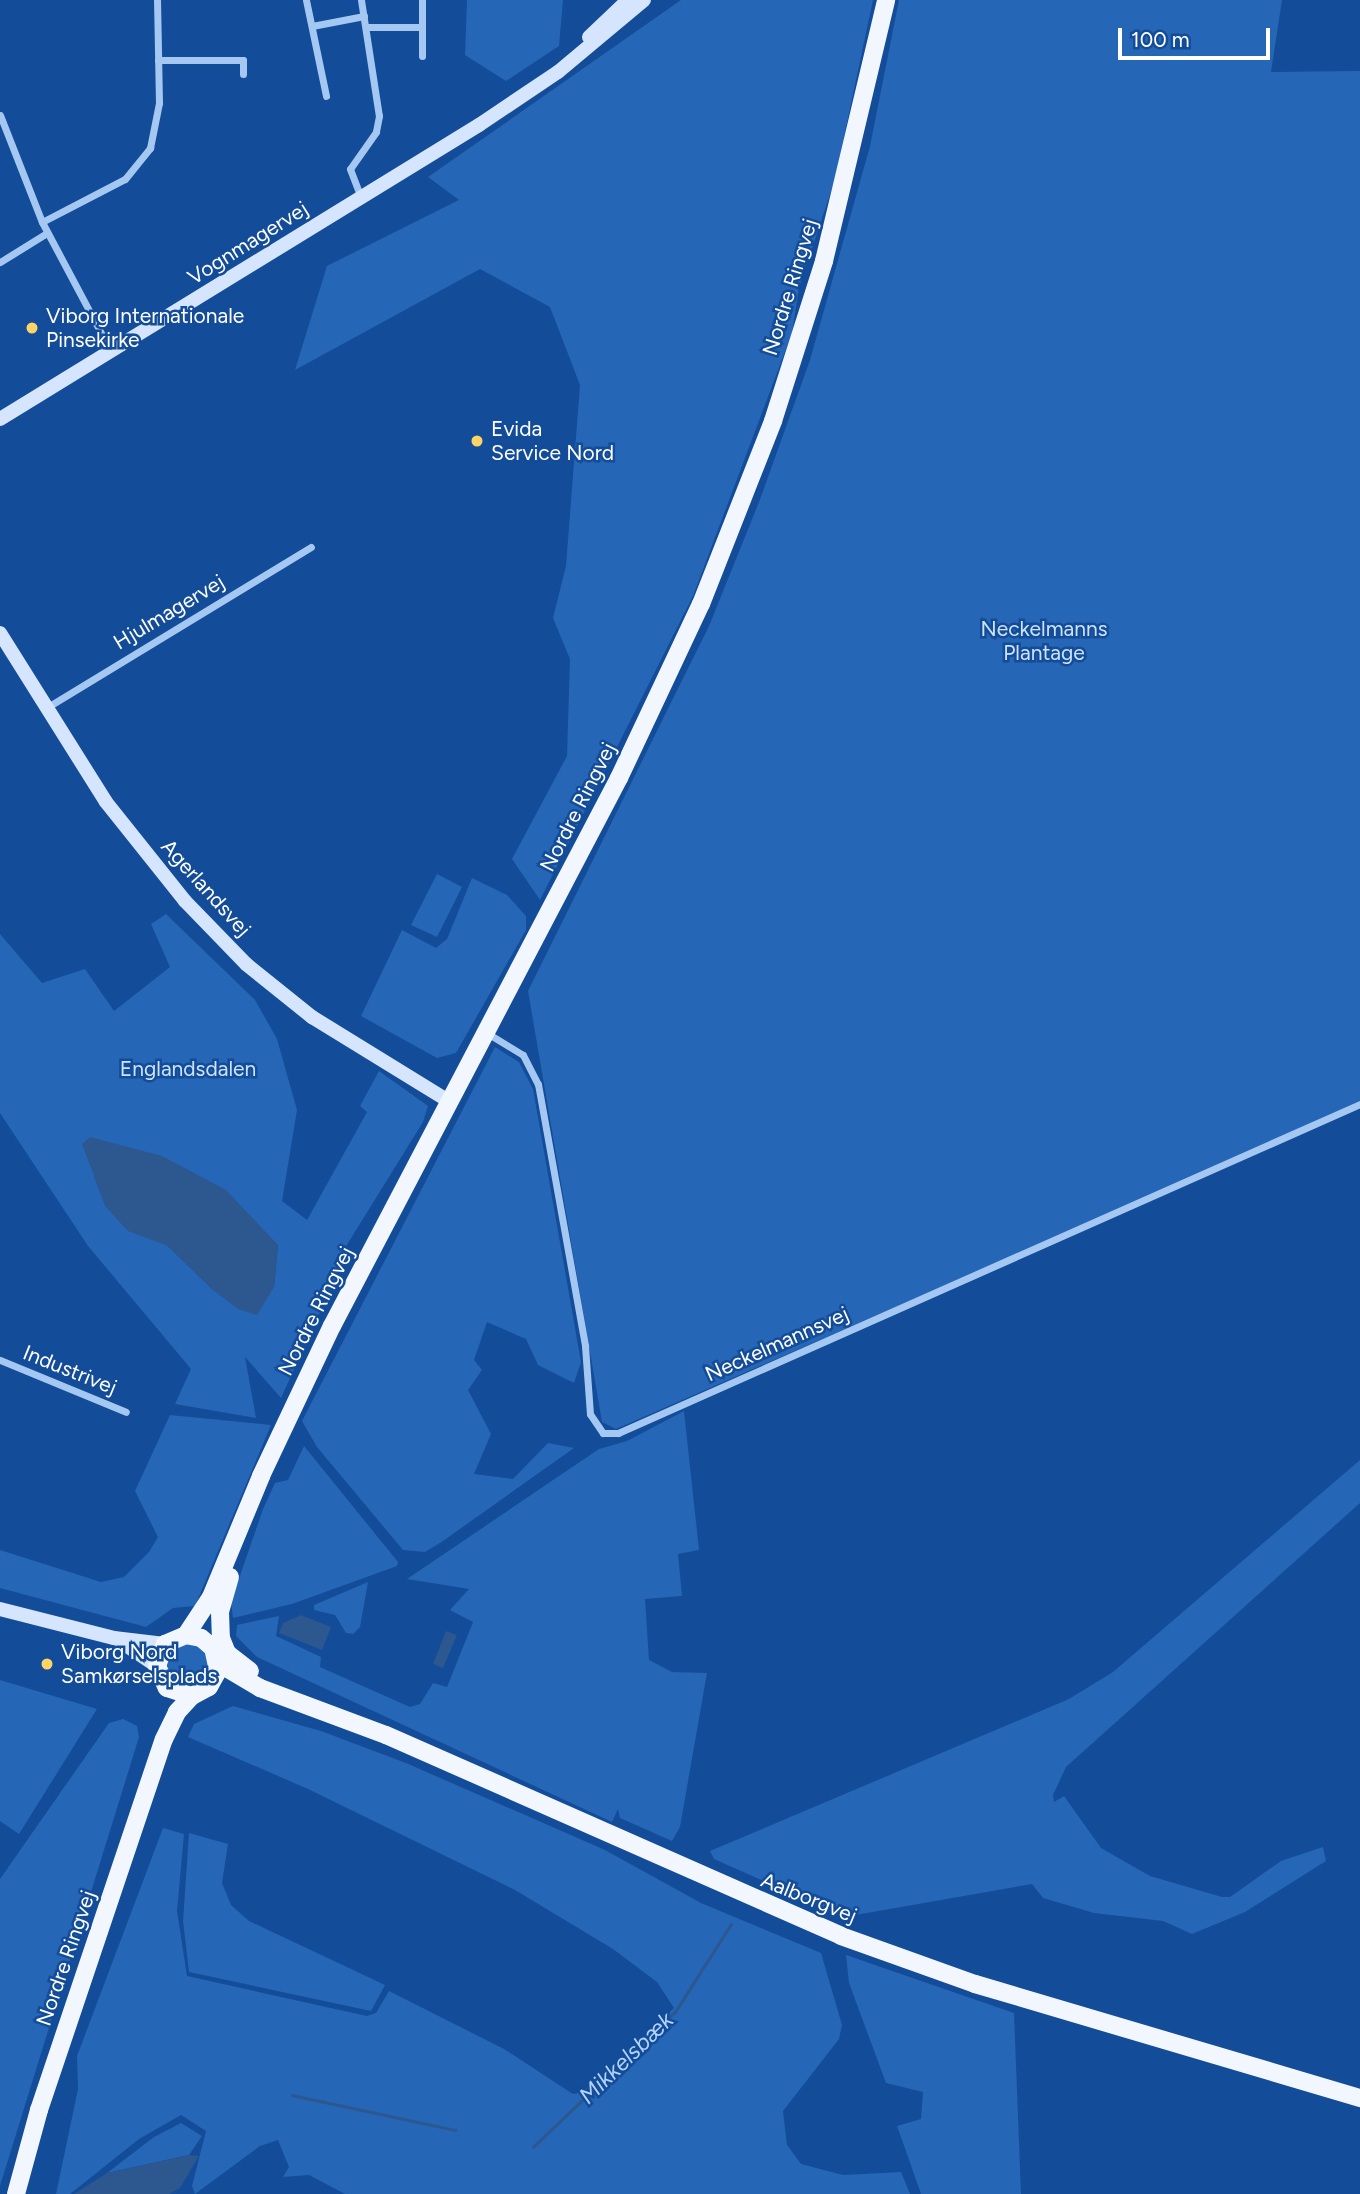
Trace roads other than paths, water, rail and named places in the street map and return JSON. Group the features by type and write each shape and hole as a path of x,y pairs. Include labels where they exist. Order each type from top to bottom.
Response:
{"main road":[{"name":"Nordre Ringvej","path":"186,1635 211,1597 261,1476 332,1326 653,710 733,525 773,421 824,261 886,0"},
{"path":"261,1476 220,1612 221,1638 227,1653 238,1665 386,1735"},
{"name":"Nordre Ringvej","path":"207,1642 211,1597"},
{"path":"186,1635 207,1642 218,1663 209,1687 192,1696 167,1688 157,1666 165,1644 186,1635"},
{"name":"Aalborgvej","path":"218,1663 260,1689 386,1735 761,1903 880,1951 1032,2001 1360,2098"},
{"name":"Aalborgvej","path":"209,1687 260,1689"},
{"name":"Nordre Ringvej","path":"164,1739 167,1688"},
{"name":"Nordre Ringvej","path":"16,2194 39,2110 164,1739 177,1712 192,1696"}],"street":[{"path":"42,222 125,179 139,167 156,130 157,0"},
{"path":"306,0 326,96"},
{"path":"422,0 422,56"},
{"name":"Vognmagervej","path":"516,100 628,0"},
{"name":"Vognmagervej","path":"0,419 516,100 598,42 644,0"},
{"path":"361,197 350,169 376,132 379,116 362,1"},
{"path":"312,26 364,16"},
{"path":"366,27 422,27"},
{"path":"158,60 243,60 243,74"},
{"path":"0,115 47,233 112,352"},
{"path":"0,261 47,233"},
{"name":"Hjulmagervej","path":"46,708 311,547"},
{"name":"Agerlandsvej","path":"0,634 46,708 148,857 246,964 312,1017 450,1102"},
{"name":"Neckelmannsvej","path":"486,1032 523,1055 538,1084 585,1346 590,1414 603,1433 618,1433 1360,1104"},
{"name":"Industrivej","path":"0,1360 126,1412"},
{"path":"0,1609 114,1638 165,1644"},
{"path":"114,1638 157,1666"}],"waterway":[{"name":"Mikkelsbæk","path":"533,2147 675,2012 731,1924"},
{"name":"Mikkelsbæk","path":"292,2095 455,2130"}],"place":[{"name":"Viborg Internationale Pinsekirke","path":"32,328"},
{"name":"Evida Service Nord","path":"477,441"},
{"name":"Viborg Nord Samkørselsplads","path":"47,1664"}],"park label":[{"name":"Neckelmanns Plantage","path":"1044,641"},
{"name":"Englandsdalen","path":"188,1069"}]}
